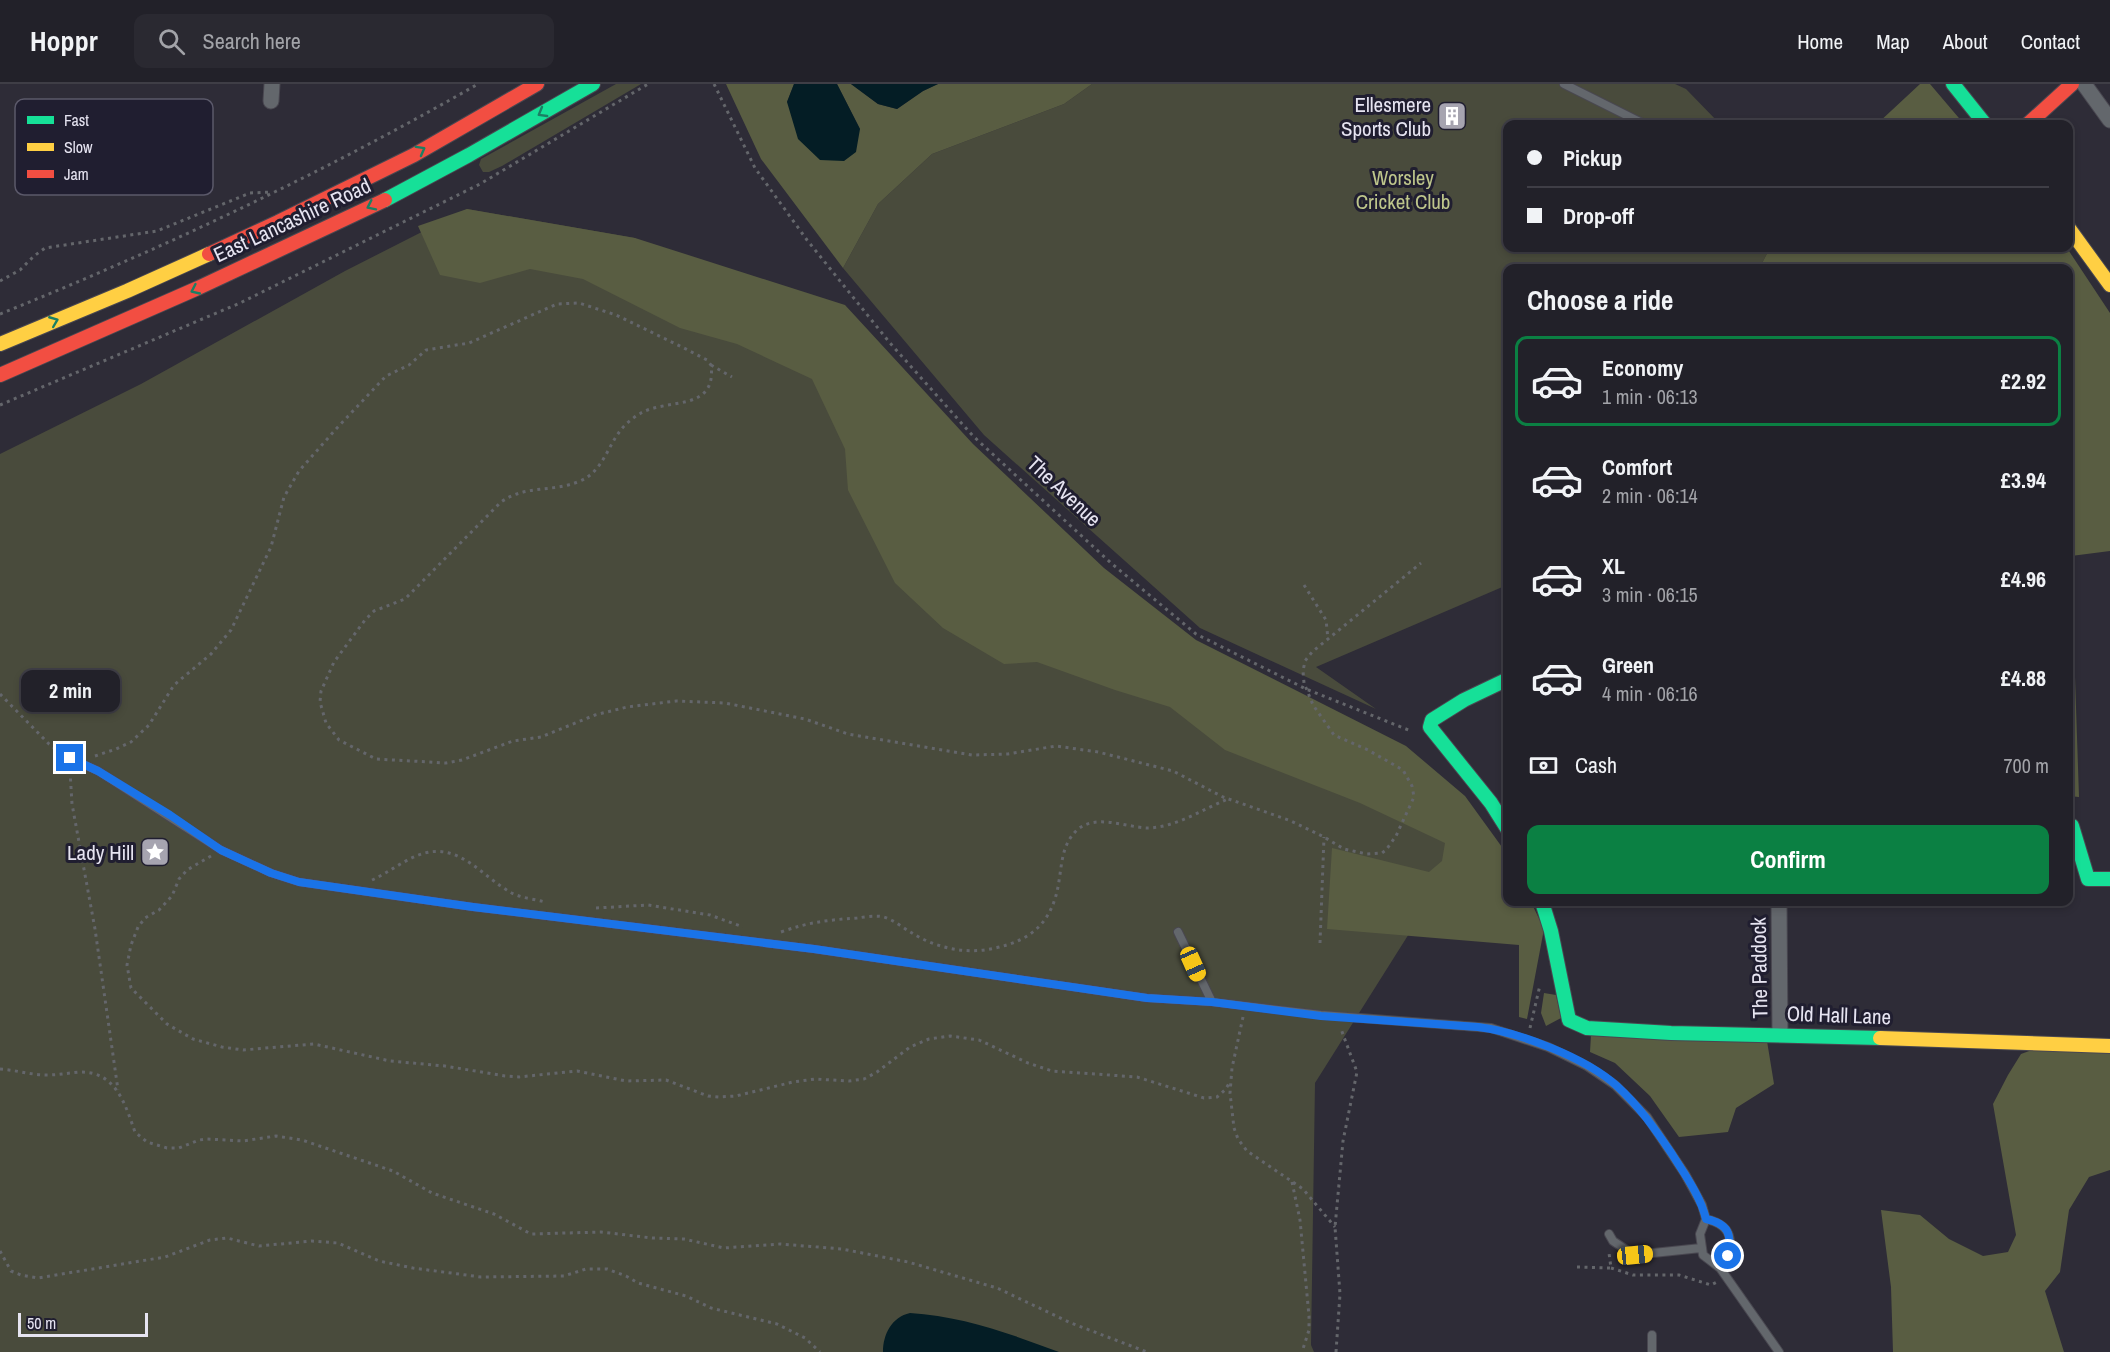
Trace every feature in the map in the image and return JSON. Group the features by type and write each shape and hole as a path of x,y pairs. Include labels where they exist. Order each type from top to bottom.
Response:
{"main road":[{"name":"East Lancashire Road","path":"0,344 127,291 278,222 414,155 537,84"},
{"name":"East Lancashire Road","path":"0,375 301,241 395,194 593,84"},
{"path":"1953,84 1982,120"},
{"path":"2032,120 2072,84"},
{"path":"2073,234 2110,285"},
{"path":"1503,682 1432,720 1430,727 1465,769 1503,822"},
{"path":"2073,829 2088,879 2110,879"},
{"name":"Old Hall Lane","path":"1544,906 1551,924 1561,991 1569,1020 1587,1028 1671,1033 1780,1034 2110,1046"}],"street":[{"path":"271,101 272,84"},
{"path":"2084,84 2110,120"},
{"name":"The Paddock","path":"1779,906 1780,1034"}],"lane":[{"path":"1564,84 1636,120"},
{"path":"70,758 98,771 170,815 221,850 271,873 299,882 473,907 814,949 1147,998 1212,1002 1337,1017 1491,1028 1548,1047 1587,1066 1615,1085 1647,1118 1685,1174 1702,1205 1706,1219 1700,1230 1703,1255 1720,1268 1779,1352"},
{"path":"1178,932 1212,1002"},
{"path":"1706,1219 1724,1226 1728,1232 1730,1240 1728,1256 1720,1268"},
{"path":"1611,1238 1635,1255 1701,1248"},
{"path":"1652,1335 1652,1352"}],"path":[{"path":"0,314 90,278 274,192 430,112 478,84"},
{"name":"The Avenue","path":"714,84 755,168 807,240 890,343 973,436 1111,563 1196,634 1306,689 1408,729 1416,735"},
{"path":"0,281 20,270 45,248 157,231 250,193 274,192"},
{"path":"0,694 49,744 70,758 101,755 131,742 149,725 174,685 211,654 231,630 271,547 284,497 299,471 386,376 409,364 426,350 469,343 541,310 557,304 569,303 590,306 616,315 707,360 711,365 732,377"},
{"path":"711,365 711,383 702,395 684,403 654,408 630,421 620,430 595,471 582,481 562,487 512,494 501,502 405,599 374,611 365,620 334,662 321,691 320,702 326,723 339,740 375,759 446,763 462,760 513,741 541,737 595,715 627,708 694,701 747,706 767,712 805,718 848,734 972,755 1008,754 1056,746 1098,752 1173,771 1228,799 1291,821 1344,849 1356,853 1382,853 1396,836 1414,797 1412,786 1403,771 1368,750 1334,735 1312,705 1303,671 1305,661 1312,652 1421,563"},
{"path":"1304,585 1326,621 1328,639"},
{"path":"70,758 72,804 95,929 118,1092 135,1132 147,1142 167,1148 179,1148 207,1139 243,1142 276,1136 302,1140 393,1171 432,1193 494,1214 531,1233 600,1232 684,1239 724,1248 780,1244 843,1249 879,1256 997,1288 1071,1323 1147,1352"},
{"path":"777,934 805,923 873,916 885,917 924,940 944,947 968,951 993,949 1029,936 1047,918 1056,899 1061,859 1070,838 1084,825 1096,822 1148,828 1163,826 1228,799"},
{"path":"1320,943 1324,837"},
{"path":"221,850 187,870 179,879 172,896 159,910 145,918 138,927 131,945 127,965 131,988 167,1024 194,1039 222,1047 243,1050 314,1044 390,1061 445,1066 505,1076 519,1077 577,1071 626,1081 666,1080 708,1096 719,1097 736,1096 815,1079 849,1081 864,1079 910,1047 929,1039 951,1036 979,1040 1028,1063 1052,1071 1137,1077 1204,1098 1217,1097 1230,1082"},
{"path":"367,882 424,853 448,851 491,877 510,892 547,902"},
{"path":"593,908 648,905 710,915 746,928"},
{"path":"1245,1007 1230,1082 1234,1128 1238,1139 1247,1151 1303,1189 1335,1227"},
{"path":"1336,1352 1340,1294 1335,1227 1343,1141 1357,1072 1337,1017"},
{"path":"0,1068 43,1075 80,1072 93,1074 107,1080 118,1092"},
{"path":"1292,1182 1299,1220 1309,1316 1309,1330 1302,1352"},
{"path":"0,1251 11,1271 38,1278 165,1257 210,1240 227,1238 259,1246 312,1241 338,1242 379,1261 481,1277 564,1276 598,1268 686,1296 711,1308 777,1324 805,1338 820,1352"},
{"path":"1611,1238 1609,1250 1611,1268"},
{"path":"1577,1267 1611,1268 1633,1275 1679,1275 1711,1285 1725,1277"}],"green space":[{"path":"616,84 641,84 502,166 489,172 483,172 479,165 481,159"},
{"path":"726,84 794,84 787,102 860,129 837,84 851,84 878,104 897,109 923,91 938,84 1092,84 1064,104 932,154 878,204 843,268 761,159"},
{"name":"Worsley Cricket Club","path":"1092,84 1675,84 1686,89 1716,120 1503,120 1503,252 1768,252 1762,264 1503,264 1503,587 1316,667 1376,709 1200,628 984,435 843,268 878,204 932,154 1064,104"},
{"path":"1920,84 1930,84 1961,120 1881,120"},
{"path":"467,209 635,238 1024,533 1463,848 1315,1083 1311,1345 1314,1352 0,1352 0,454 141,384 345,271"},
{"path":"467,209 635,238 845,305 973,444 1104,568 1196,640 1406,746 1465,796 1503,848 1503,906 1533,906 1544,929 1527,1019 1519,1017 1519,945 1327,929 1332,848 1429,872 1442,861 1445,843 1360,803 1225,750 1170,707 1037,662 1004,664 943,628 895,583 848,490 845,449 812,379 737,344 680,328 583,279 530,269 480,283 440,275 418,226"},
{"path":"1768,252 2070,252 2110,313 2110,551 2073,556 2073,264 1762,264"},
{"path":"2073,616 2079,797 2073,796"},
{"path":"1544,993 1556,995 1561,1018 1546,1026 1541,1013"},
{"path":"1591,1035 1767,1041 1774,1084 1736,1108 1728,1132 1679,1137 1650,1096 1615,1063 1590,1052"},
{"path":"2037,1048 2110,1052 2110,1170 2089,1177 2069,1210 2060,1272 2045,1291 2064,1352 1893,1352 1891,1287 1881,1210 1920,1215 1949,1239 1983,1256 2008,1252 2016,1235 1993,1104 2021,1054"}],"water":[{"path":"794,84 837,84 860,129 856,152 844,161 820,160 798,139 787,102"},
{"path":"851,84 938,84 923,91 897,109 878,104"},
{"path":"910,1313 967,1322 1059,1352 883,1352 890,1327 898,1318"}],"traffic: fast":[{"path":"385,200 593,84"},
{"path":"1953,84 1982,120"},
{"path":"1503,681 1464,700 1432,720 1430,727 1491,803 1503,822"},
{"path":"2073,829 2088,879 2110,879"},
{"path":"1543,906 1551,931 1569,1020 1587,1028 1671,1033 1880,1038"}],"traffic: slow":[{"path":"2073,234 2110,285"},
{"path":"0,344 209,254"},
{"path":"1880,1038 2110,1046"}],"traffic: jam":[{"path":"209,254 414,155 537,84"},
{"path":"2032,120 2072,84"},
{"path":"0,375 198,288 385,200"}],"place":[{"name":"Ellesmere Sports Club","path":"1452,116"},
{"name":"Lady Hill","path":"155,852"}],"route":[{"path":"70,758 98,771 170,815 221,850 271,873 299,882 473,907 814,949 1147,998 1212,1002 1321,1016 1491,1028 1503,1031 1548,1047 1587,1066 1615,1085 1647,1118 1685,1174 1702,1205 1706,1219 1724,1226 1728,1232 1730,1247 1728,1256"}]}
